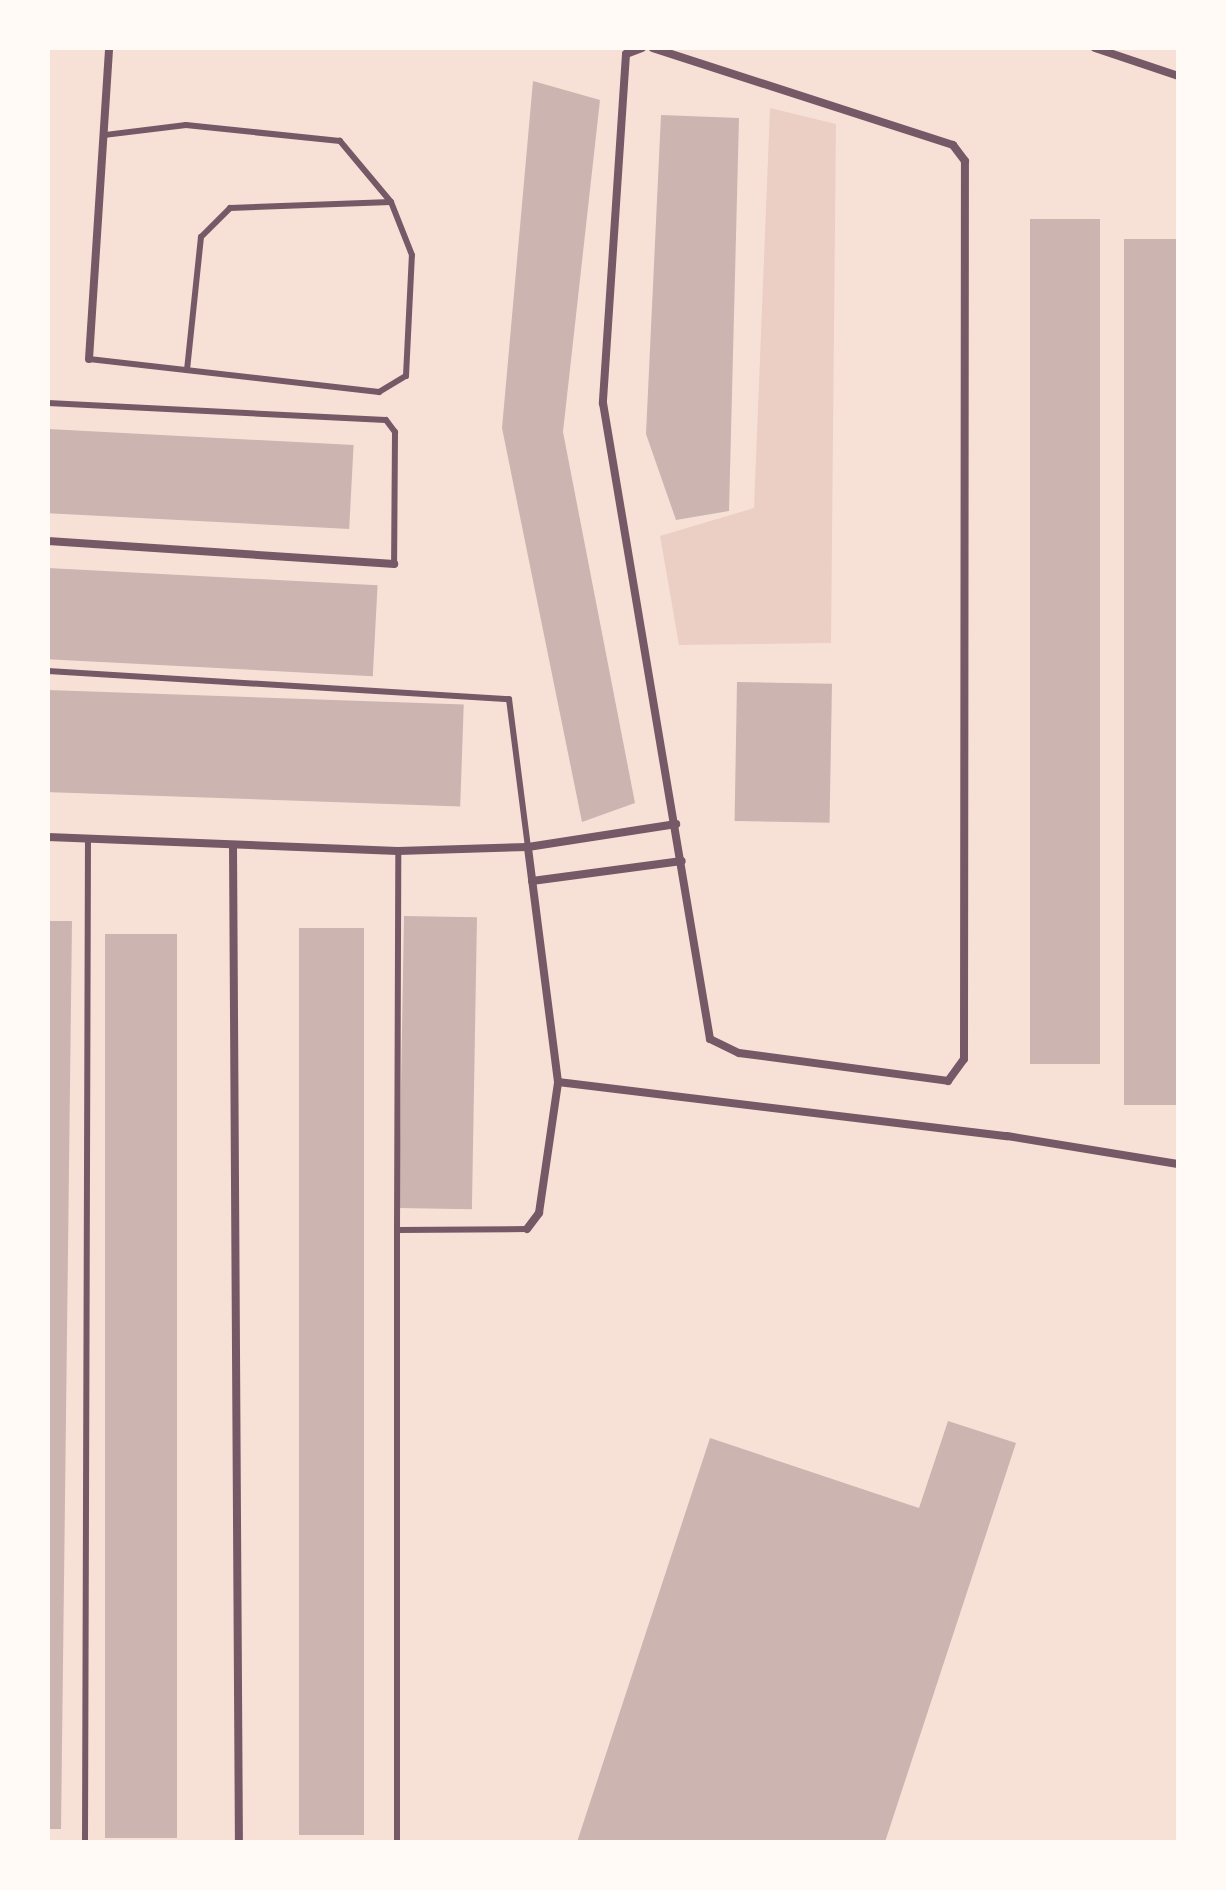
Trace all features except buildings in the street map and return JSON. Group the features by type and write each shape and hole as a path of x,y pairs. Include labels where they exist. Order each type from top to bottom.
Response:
{"street":[{"path":"89,359 109,48"},
{"path":"642,48 626,54 603,403 710,1039 739,1053 948,1081 964,1059 965,161 953,145 652,48"},
{"path":"1095,48 1178,76"},
{"path":"48,541 394,564"},
{"path":"48,837 398,851 528,847 676,824"},
{"path":"233,845 239,1842"},
{"path":"527,1229 539,1213 558,1082 528,847"},
{"path":"532,881 682,861"},
{"path":"558,1082 1007,1136 1178,1164"}],"lane":[{"path":"89,359 379,392 406,376 412,255 391,202 340,141 186,125 104,135"},
{"path":"187,370 201,237 230,208 391,202"},
{"path":"48,403 386,420 395,432 394,564"},
{"path":"48,671 509,699 528,847"},
{"path":"85,1842 88,838"},
{"path":"397,1842 398,851"},
{"path":"397,1230 527,1229"}],"shaded area":[{"path":"770,108 836,124 831,643 679,645 660,536 754,508"}]}
